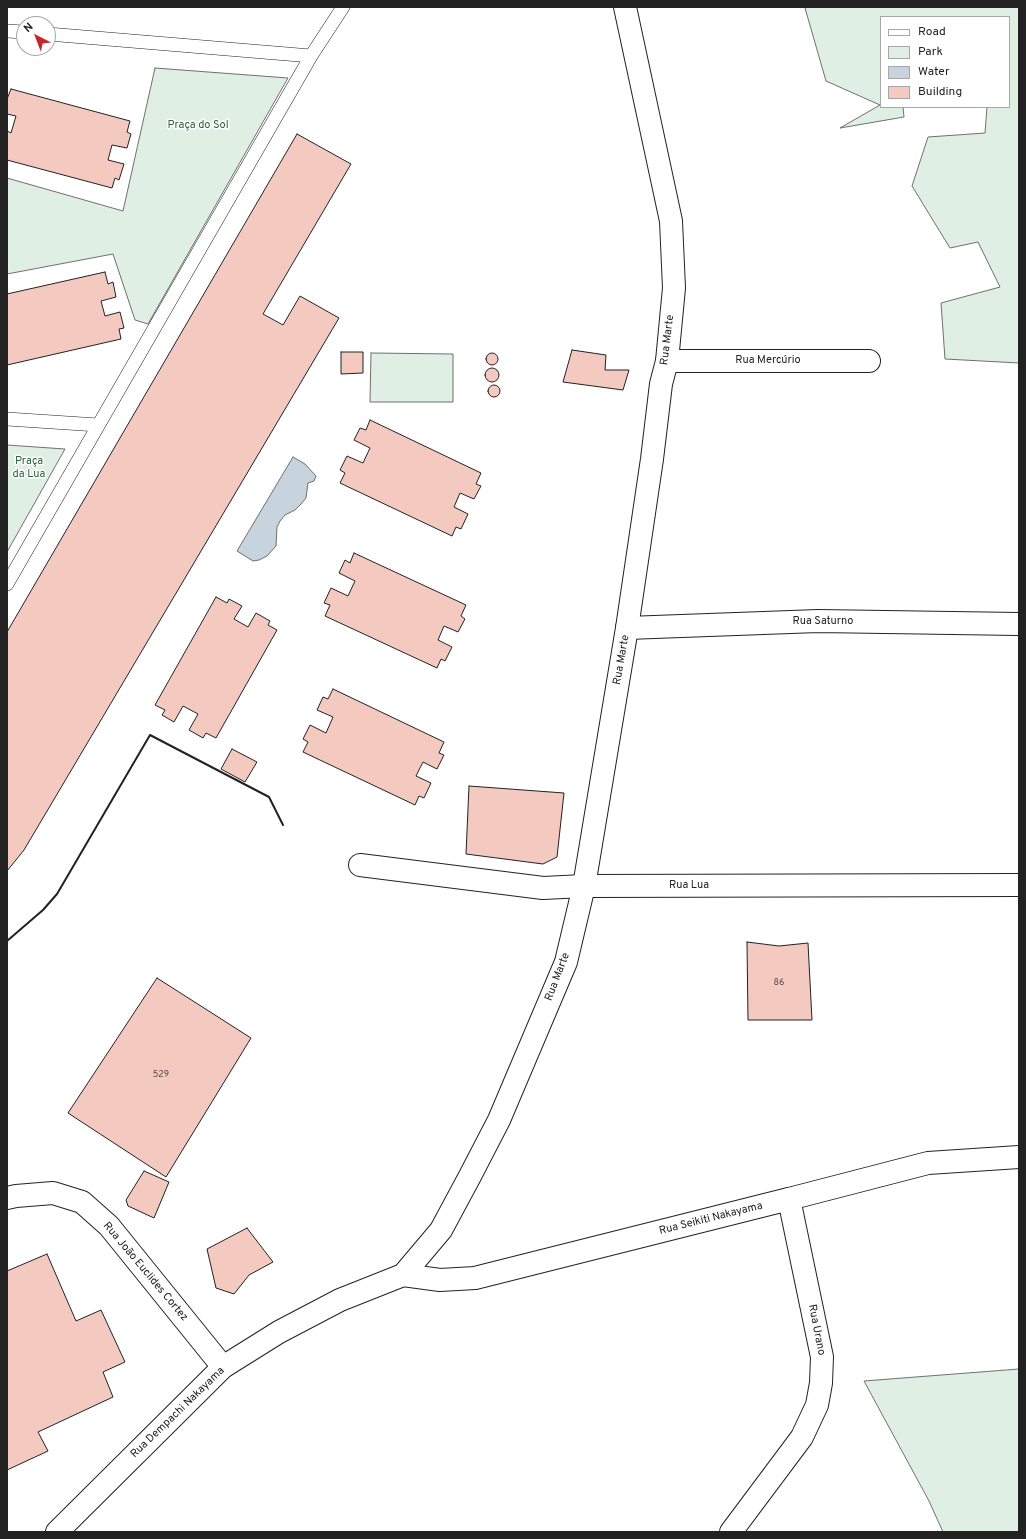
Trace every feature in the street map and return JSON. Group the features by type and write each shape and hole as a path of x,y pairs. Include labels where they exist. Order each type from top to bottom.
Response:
{"street":[{"name":"Rua Marte","path":"403,1275 441,1230 499,1120 566,962 584,886 627,628 652,459 661,384 667,361 674,288 671,221 626,7"},
{"name":"Rua Mercúrio","path":"667,361 868,361"},
{"name":"Rua Saturno","path":"627,628 818,621 1019,624"},
{"name":"Rua Lua","path":"360,865 543,888 584,886 1019,885"},
{"name":"Rua Seikiti Nakayama","path":"403,1275 440,1280 475,1278 928,1163 1019,1157"},
{"name":"Rua João Euclides Cortez","path":"7,1198 53,1193 82,1202 109,1226 223,1367"},
{"name":"Rua Urano","path":"731,1532 802,1437 817,1405 821,1383 822,1357 789,1199"},
{"name":"Rua Dempachi Nakayama","path":"57,1532 223,1367 279,1332 340,1300 403,1275"}],"lane":[{"path":"7,584 311,56 343,7"},
{"path":"56,35 311,56"},
{"path":"7,418 98,425"}],"green space":[{"path":"1019,7 1019,363 945,359 941,303 1000,287 978,242 950,248 912,186 928,137 985,133 987,108 1010,108 1010,16 880,16 880,105 826,81 805,8"},
{"name":"Praça do Sol","path":"155,68 288,78 148,324 135,320 113,254 7,274 7,178 123,211"},
{"path":"880,105 880,108 903,108 904,117 840,128"},
{"path":"371,353 453,354 453,402 370,402"},
{"name":"Praça da Lua","path":"7,445 65,449 7,552"},
{"path":"1019,1369 1019,1532 943,1532 929,1501 864,1381"}],"water":[{"path":"293,457 305,464 316,476 314,481 308,483 306,498 295,510 285,515 280,521 277,527 276,546 267,556 253,561 237,551"}],"building":[{"path":"11,89 130,121 127,132 131,134 127,148 112,145 108,160 124,164 119,180 115,178 112,188 7,160 7,131 11,133 16,116 7,114 7,99"},
{"path":"297,134 351,164 263,314 283,325 300,296 339,318 24,850 7,871 7,632"},
{"path":"105,272 108,284 113,282 116,297 101,301 105,316 120,312 124,328 119,329 121,339 7,365 7,294"},
{"path":"572,350 606,355 605,370 629,370 623,390 563,382"},
{"path":"341,352 363,352 363,373 341,374"},
{"path":"490,353 494,353 498,359 494,365 490,365 486,361 486,357"},
{"path":"492,368 497,370 499,375 497,380 492,382 487,380 485,375 487,370"},
{"path":"496,385 499,386 499,396 492,397 489,396 488,389 489,386"},
{"path":"370,420 481,473 476,484 481,486 474,499 460,493 454,507 468,514 461,529 456,527 452,536 340,483 345,473 340,470 347,456 363,463 370,448 354,440 360,428 366,430"},
{"path":"354,553 466,605 461,616 465,619 458,632 444,626 438,640 452,647 445,661 441,659 437,668 325,616 330,605 324,603 331,588 348,596 355,581 339,573 345,560 350,563"},
{"path":"216,597 227,603 229,599 242,606 234,619 248,627 256,613 270,621 268,625 277,630 216,738 206,733 203,738 189,730 198,714 183,706 174,722 162,715 165,710 155,705"},
{"path":"333,689 444,742 439,753 444,755 437,769 423,762 416,776 431,783 424,798 419,796 415,805 303,752 308,742 303,739 310,725 326,733 333,717 317,710 323,697 328,699"},
{"path":"232,749 257,762 245,782 221,769"},
{"path":"469,786 564,793 557,857 543,864 466,854"},
{"path":"747,942 779,946 808,943 812,1020 748,1020"},
{"path":"157,978 251,1038 166,1177 68,1113"},
{"path":"144,1171 169,1182 154,1218 128,1206 126,1200"},
{"path":"247,1228 273,1262 249,1275 234,1294 216,1288 207,1249"},
{"path":"47,1254 76,1321 101,1310 125,1362 103,1372 113,1397 38,1432 48,1451 7,1470 7,1271"}],"wall":[{"path":"7,941 43,910 57,894 150,735 269,797 283,825"}]}
